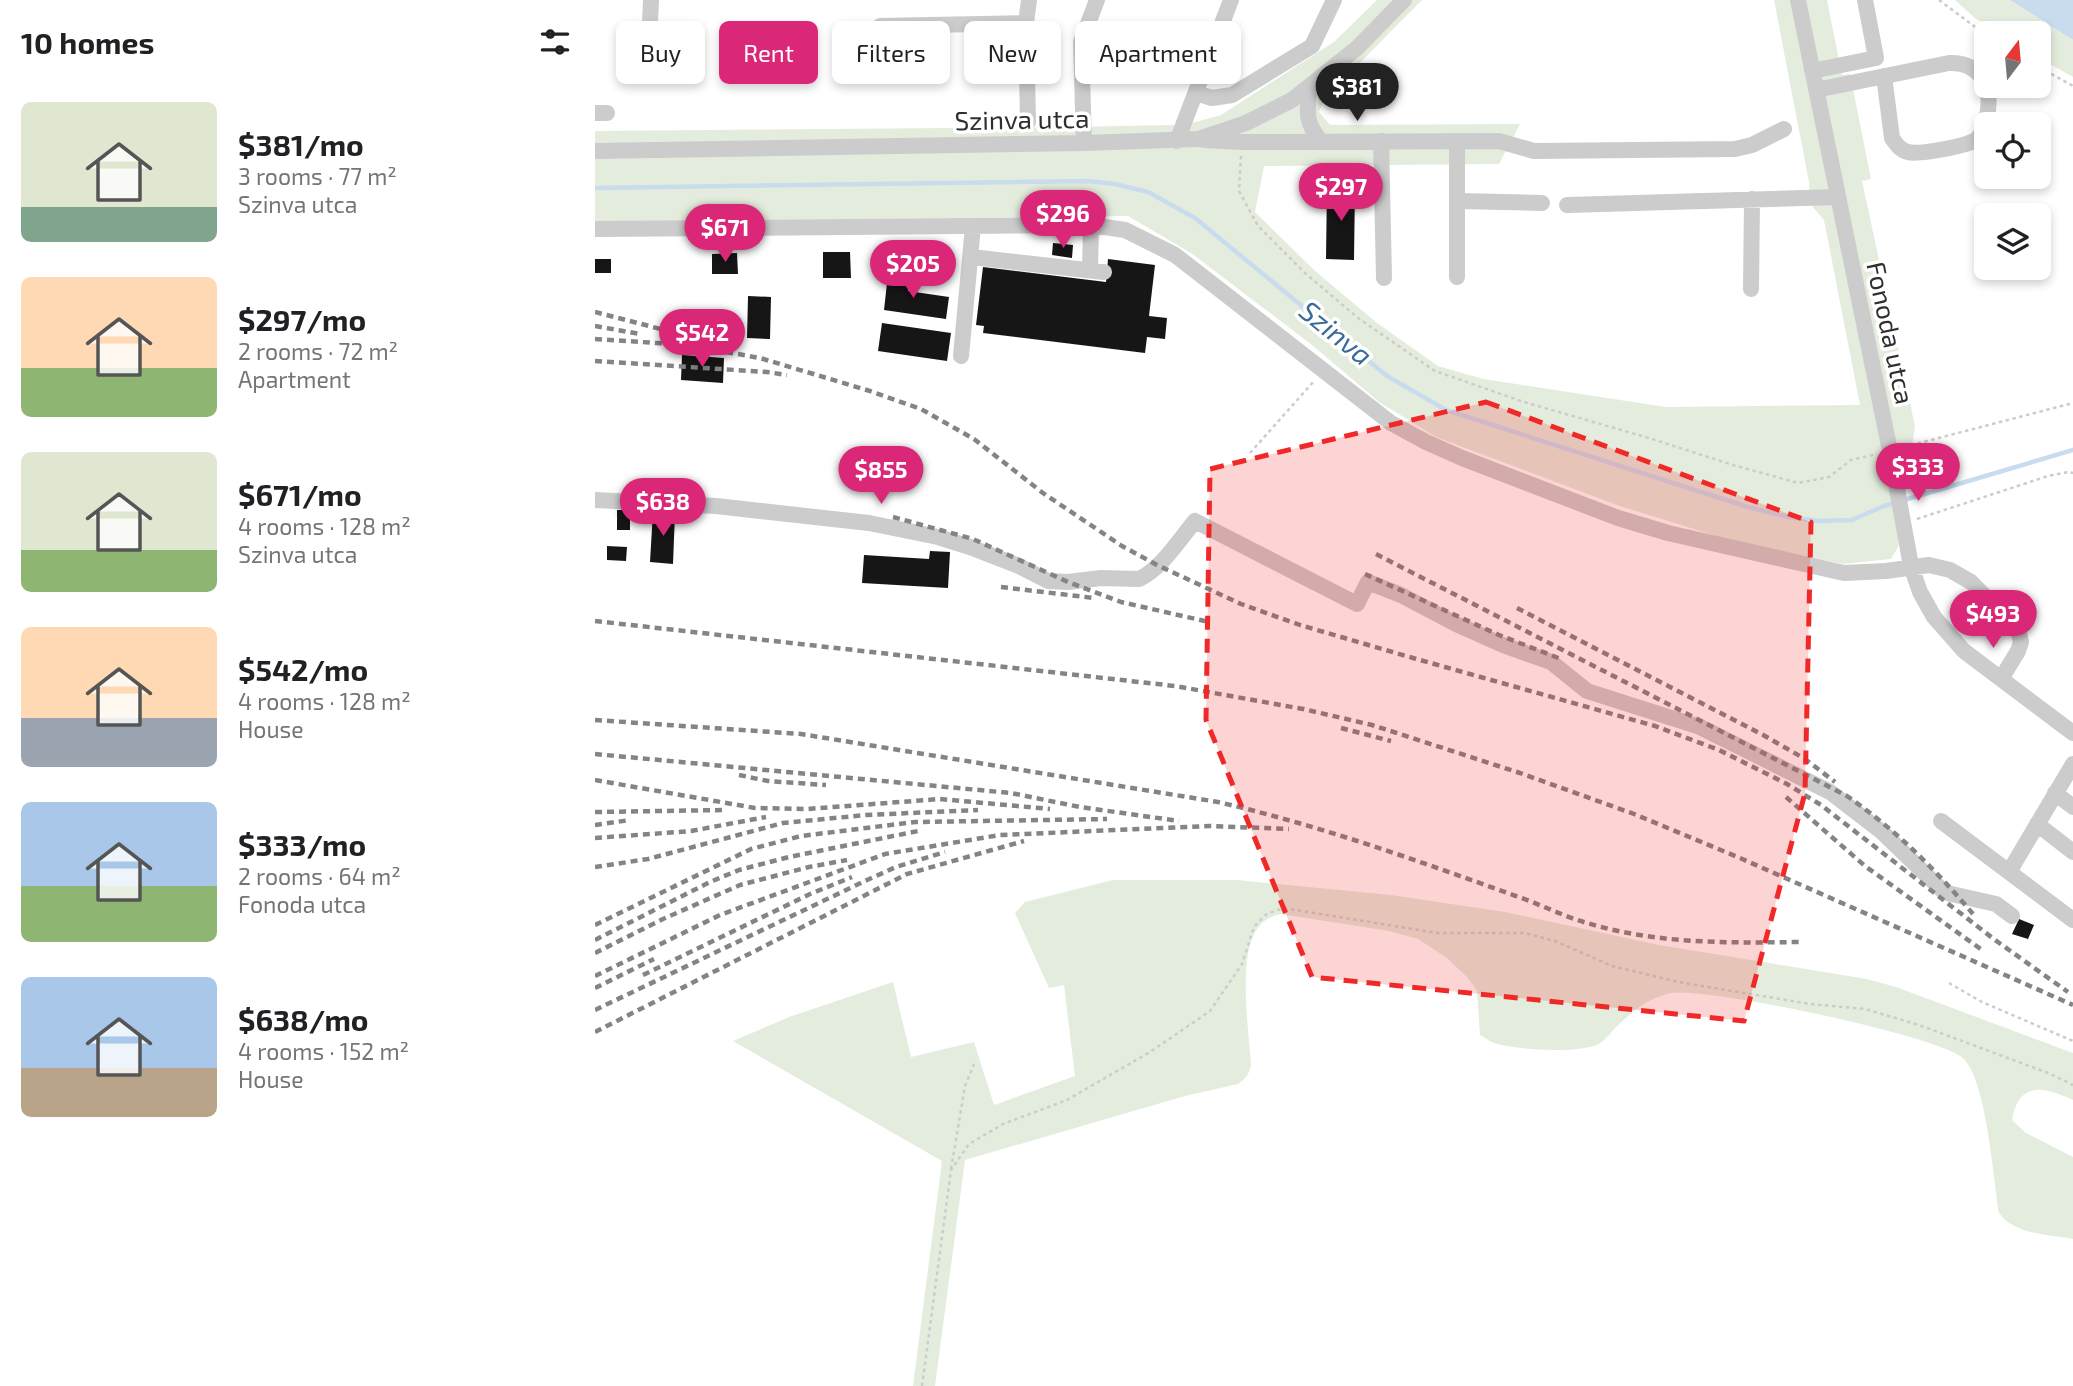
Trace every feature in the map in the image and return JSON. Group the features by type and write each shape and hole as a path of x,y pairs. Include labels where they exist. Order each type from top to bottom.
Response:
{"street":[{"path":"650,21 651,0"},
{"path":"1026,21 1029,0"},
{"path":"1084,143 1081,43 1097,0"},
{"path":"1177,141 1231,0"},
{"path":"1196,93 1212,98 1232,96 1312,46 1334,0"},
{"name":"Szinva utca","path":"595,151 1198,139 1246,123 1292,100 1357,48 1404,0"},
{"name":"Fonoda utca","path":"1798,0 1895,480 1910,526 1910,566 1927,606 1942,628 1964,651 2073,733"},
{"path":"1812,71 1876,58 1865,0"},
{"path":"1816,90 1884,76 1949,63 1966,66 1979,74 1990,98 1981,134 1968,144 1915,153 1898,147 1892,138 1884,76"},
{"path":"1027,84 1028,122"},
{"path":"1309,88 1308,122 1321,142"},
{"path":"1198,139 1242,142 1457,141 1511,143 1534,151 1735,149 1752,145 1784,130"},
{"path":"1381,141 1384,278"},
{"path":"1457,141 1458,277"},
{"path":"1567,205 1837,197"},
{"path":"1751,289 1752,199"},
{"path":"1458,201 1542,203"},
{"path":"971,257 1097,271 1094,225"},
{"path":"595,229 1094,225 1125,230 1175,255 1391,423 1426,442 1618,517 1668,533 1844,573 1938,566 1961,575 2018,630 2021,642 2012,664 2001,679"},
{"path":"961,356 973,226"},
{"path":"595,500 716,506 869,523 959,543 1057,582 1101,578 1139,579 1165,558 1195,521 1357,604 1368,582 1401,595 1456,624 1551,662 1587,691 1700,727 1829,792 1882,832 1947,893 1996,904 2013,916"},
{"path":"2009,872 2073,764"},
{"path":"2055,793 2073,807"},
{"path":"1941,821 2073,920"},
{"path":"2037,824 2073,852"}],"path":[{"path":"1939,0 1974,26"},
{"path":"2051,73 2073,86"},
{"path":"1242,142 1239,191 1258,226 1305,273 1358,318 1435,371 1524,402 1649,438 1733,466 1798,483 1829,477 1851,460 2073,404"},
{"path":"1250,453 1324,369"},
{"path":"1910,526 2048,476 2073,473"},
{"path":"951,1170 969,1144 1003,1124 1067,1100 1150,1052 1210,1010 1242,964 1254,927 1265,915 1276,910 1290,909 1437,933 1525,933 1555,941 1612,966 1678,982 1810,1004 1865,1009 1919,1025 2048,1073 2073,1085"},
{"path":"1949,983 1982,1002 2073,1041"},
{"path":"922,1386 951,1170 965,1086 974,1064"}],"highlighted area":[{"path":"1486,402 1811,522 1805,793 1744,1021 1312,977 1206,720 1210,469"}],"green space":[{"path":"1377,0 1422,0 1324,99 1319,112 1330,125 1520,124 1499,164 1264,166 1255,212 1314,270 1377,323 1438,366 1483,379 1666,407 1860,405 1824,220 1810,204 1809,182 1774,0 1827,0 1842,75 1850,74 1871,179 1862,181 1915,426 1898,547 1891,559 1843,564 1729,540 1617,505 1436,437 1379,402 1312,345 1191,253 1128,216 595,222 595,131 1065,127 1174,125 1196,122 1221,115 1334,42"},
{"path":"1955,0 2010,0 2043,21 1979,21"},
{"path":"2051,26 2073,40 2073,77 2051,65"},
{"path":"1113,880 1237,880 1391,895 1505,912 1659,945 1867,979 1896,987 2073,1053 2073,1100 2052,1092 2034,1090 2020,1098 2012,1120 2026,1133 2073,1157 2073,1239 2023,1230 1999,1213 1988,1132 1978,1089 1972,1071 1964,1059 1947,1049 1871,1026 1822,1015 1693,993 1671,993 1647,1002 1627,1017 1601,1043 1589,1047 1547,1050 1494,1043 1480,1035 1477,991 1468,978 1447,958 1418,939 1389,931 1281,914 1260,925 1248,956 1246,994 1251,1065 1241,1082 965,1160 935,1386 913,1386 942,1161 733,1041 789,1017 893,982 911,1057 974,1042 994,1105 1075,1076 1064,985 1049,988 1015,913 1025,902"}],"water":[{"path":"2010,0 2073,0 2073,40 2051,26 2051,21 2043,21"}],"building":[{"path":"1327,186 1355,186 1354,260 1326,259"},
{"path":"1053,243 1073,245 1072,258 1052,255"},
{"path":"884,246 945,255 942,275 881,267"},
{"path":"823,252 850,252 851,278 823,278"},
{"path":"737,253 738,274 712,274 712,254"},
{"path":"595,259 611,259 611,273 595,273"},
{"path":"1108,259 1155,265 1149,316 1167,318 1165,339 1147,337 1145,353 983,333 984,326 976,325 983,267 1106,282"},
{"path":"888,274 910,277 908,291 949,297 946,319 884,310"},
{"path":"748,296 771,297 770,339 747,338"},
{"path":"882,323 951,333 947,361 878,351"},
{"path":"682,355 724,358 723,383 681,380"},
{"path":"617,510 630,510 630,530 617,530"},
{"path":"653,511 675,513 673,564 650,562"},
{"path":"607,546 627,547 626,561 607,560"},
{"path":"930,551 950,552 948,588 862,583 864,555 929,559"},
{"path":"2019,919 2034,925 2028,939 2012,934"}],"waterway":[{"name":"Szinva","path":"595,188 1087,181 1148,192 1195,218 1387,376 1446,410 1748,507 1788,517 1820,521 1852,520 1884,506 2073,450"}],"railway":[{"path":"595,312 703,340"},
{"path":"595,326 640,334"},
{"path":"595,339 687,345 760,358 921,409 974,439 1043,493 1122,546 1241,604 1300,625 1655,726 1719,750 1787,784 1821,805 1995,940 2068,992"},
{"path":"595,361 787,375"},
{"path":"893,517 973,539 1068,582 1121,602 1209,622"},
{"path":"1376,554 1847,796 1882,822 1914,851 1973,914"},
{"path":"1365,574 1499,635 1561,659"},
{"path":"1001,587 1094,598"},
{"path":"1517,608 1765,736 1805,759 1835,782"},
{"path":"595,621 1175,686 1303,709 1372,725 1520,773 1634,814 2073,1005"},
{"path":"595,720 801,734 1218,802 1367,844 1578,920 1613,930 1692,941 1799,942"},
{"path":"1341,728 1391,741"},
{"path":"595,754 1011,793 1080,807 1179,821"},
{"path":"739,775 768,781 826,785"},
{"path":"595,780 755,808 807,809 940,799 1050,809"},
{"path":"1786,797 1865,866 1982,950"},
{"path":"595,812 724,810"},
{"path":"595,867 648,859 783,823 866,815 978,810"},
{"path":"595,838 691,831 766,817"},
{"path":"595,925 751,849 801,836 915,822 1107,819"},
{"path":"595,825 630,820"},
{"path":"595,976 720,915 885,854 1000,835 1210,826 1289,829"},
{"path":"595,940 739,870 918,831"},
{"path":"595,1032 907,874 1024,841"},
{"path":"595,1010 867,880 896,867 945,852"},
{"path":"595,953 740,885 847,860"},
{"path":"643,975 810,894 852,877"},
{"path":"595,988 654,959"}]}
